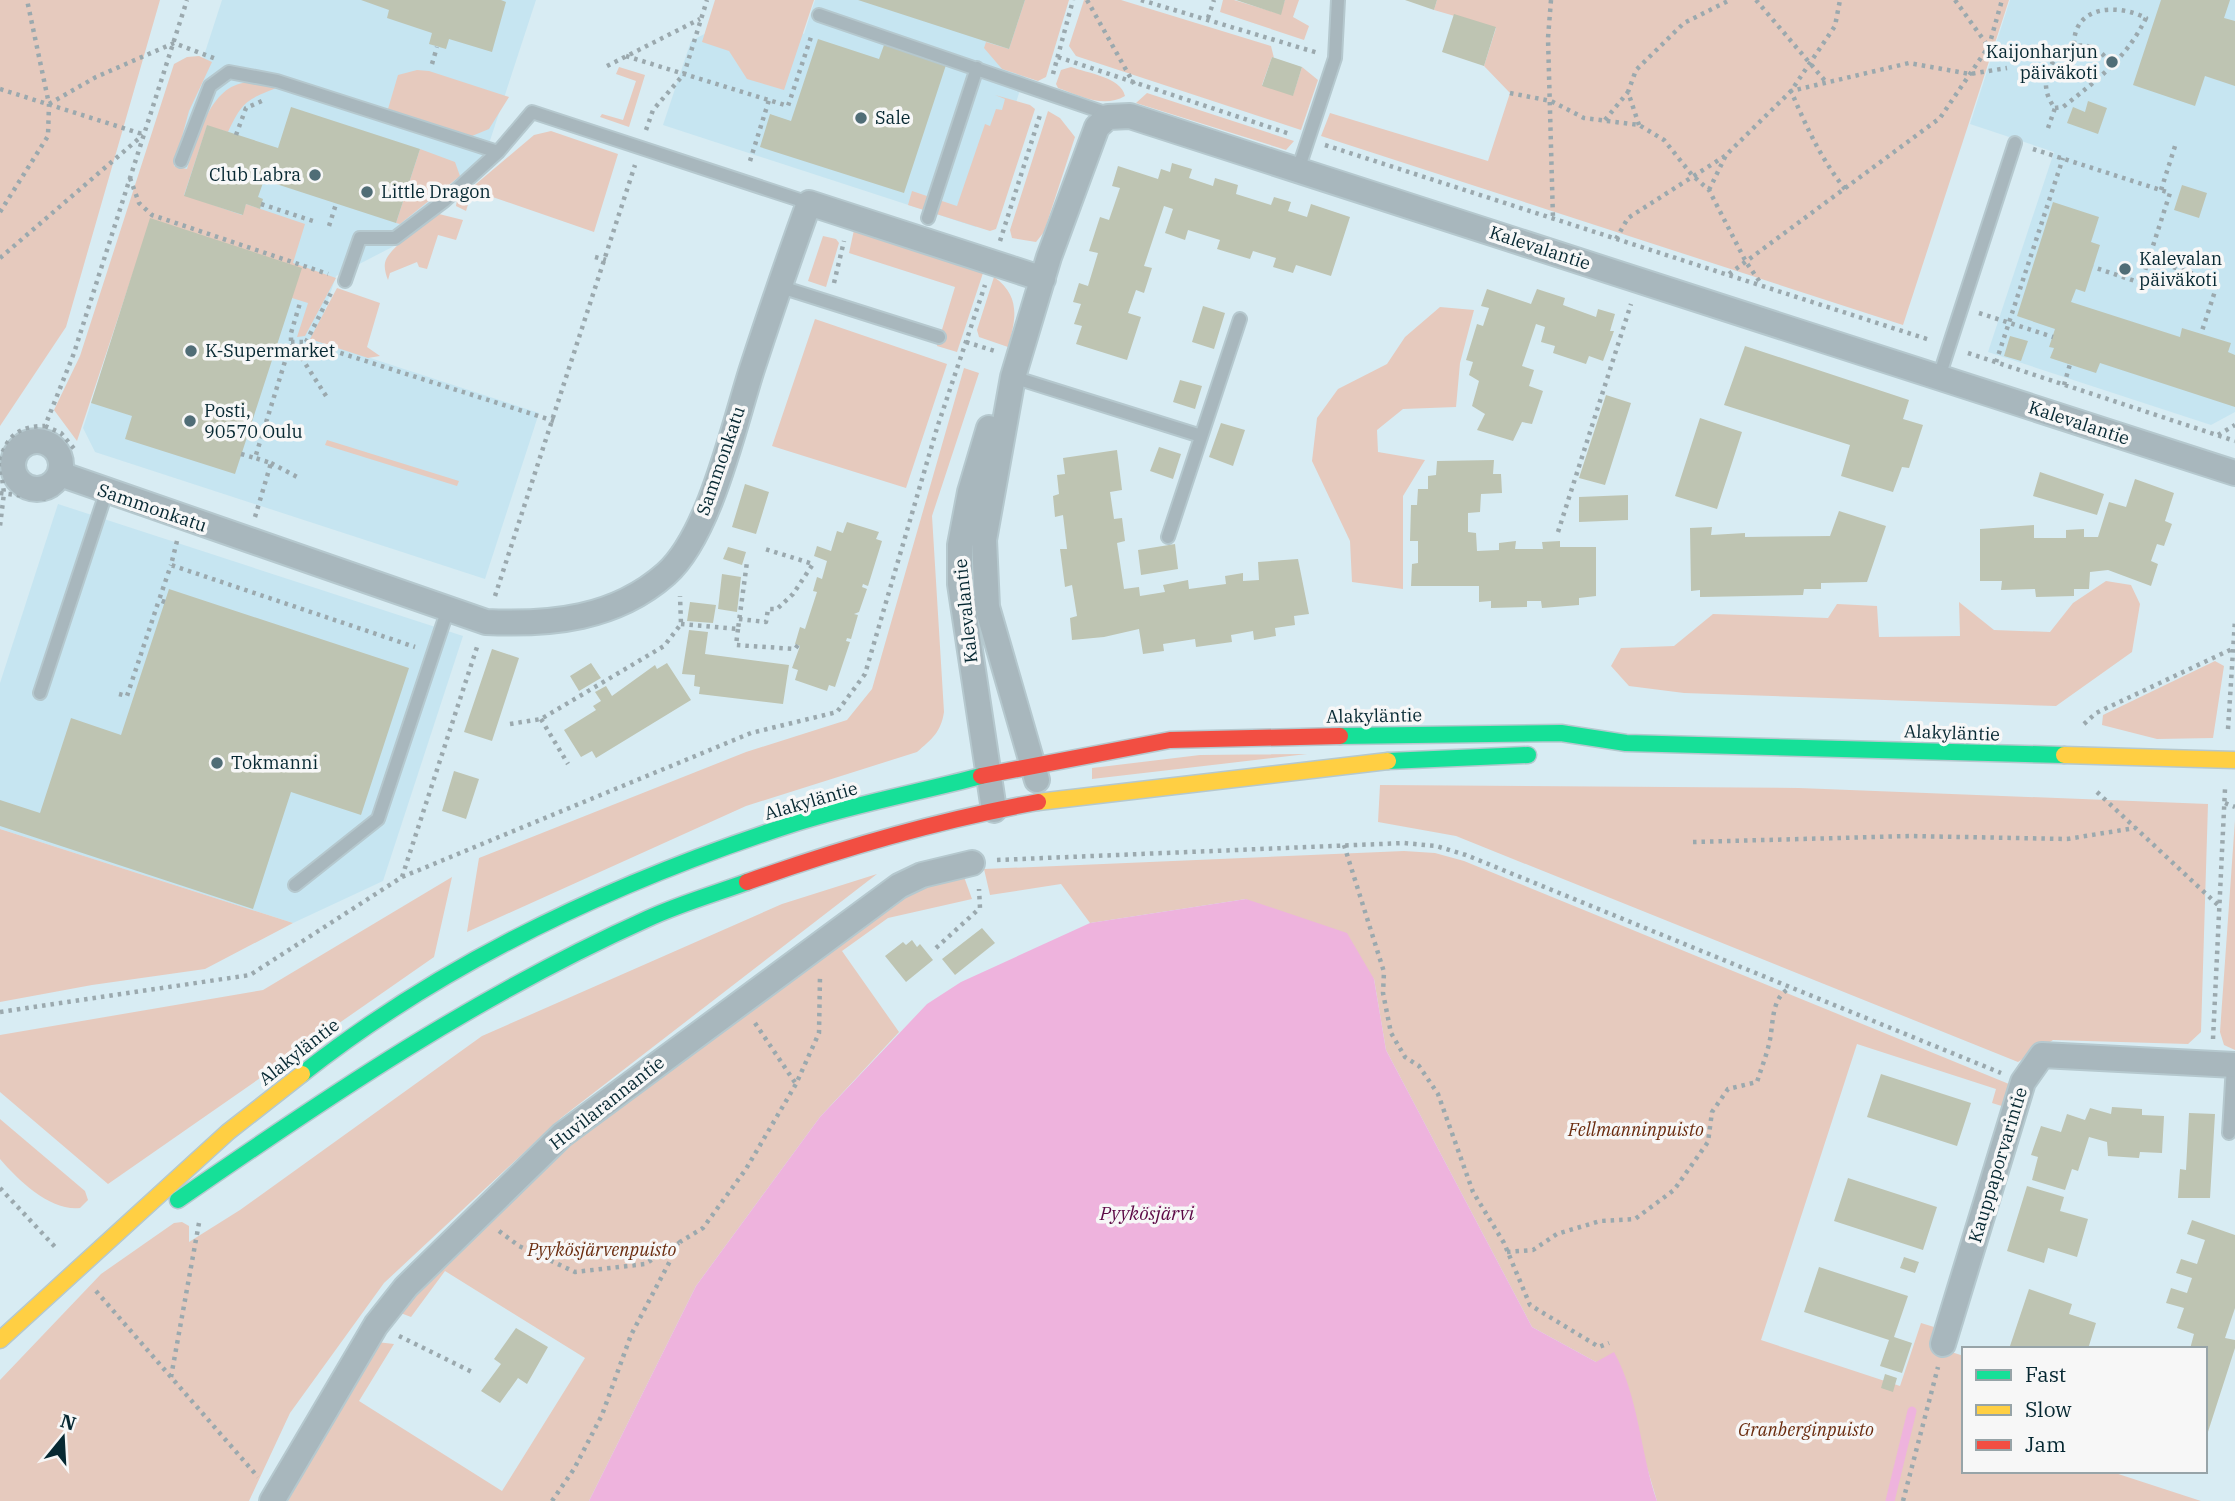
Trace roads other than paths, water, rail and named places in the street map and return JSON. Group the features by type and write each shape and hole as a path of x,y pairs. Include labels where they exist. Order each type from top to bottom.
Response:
{"main road":[{"name":"Alakyläntie","path":"0,1340 120,1233 164,1187 228,1132 359,1029 528,929 623,886 797,823 987,775 1170,740 1488,732 1561,733 1626,743 2235,760"},
{"name":"Alakyläntie","path":"1578,751 1626,743"},
{"name":"Alakyläntie","path":"120,1233 176,1202 340,1088 439,1026 649,918 820,856 994,810 1041,801 1385,761 1539,755"}],"street":[{"name":"Kalevalantie","path":"1041,801 1034,766 1000,660 987,607 984,540 1016,367 1043,279 1097,127 1108,117 1130,116 2235,473"},
{"path":"809,203 996,252 1043,279"},
{"name":"Sammonkatu","path":"60,474 106,493 448,609 490,611 537,623 571,620 634,594 667,573 702,520 809,203"},
{"name":"Kalevalantie","path":"994,810 960,584 960,545 970,492 986,435 1016,367"},
{"name":"Huvilarannantie","path":"274,1499 376,1325 406,1287 562,1135 811,949 910,879 972,863"},
{"name":"Kauppaporvarintie","path":"1943,1344 2023,1082 2042,1055 2226,1064"}],"lane":[{"path":"1298,170 1335,58 1338,0"},
{"path":"819,15 1115,117"},
{"path":"928,218 977,68"},
{"path":"181,161 210,86 229,72 297,88 498,152"},
{"path":"345,281 360,238 396,238 444,201 498,152 532,112 809,203"},
{"path":"1939,377 2015,143"},
{"path":"779,286 939,337"},
{"path":"1168,537 1240,319"},
{"path":"1016,367 1201,436"},
{"path":"40,694 106,493"},
{"path":"295,885 378,819 448,609"},
{"path":"2226,1064 2229,1133"}],"water":[{"name":"Pyykösjärvi","path":"1246,899 1347,933 1374,979 1386,1050 1532,1327 1596,1362 1614,1352 1629,1387 1657,1501 589,1501 696,1286 820,1117 927,1004 961,982 1090,923"}],"waterway":[{"path":"1890,1501 1912,1411"}],"place":[{"name":"Kaijonharjun päiväkoti","path":"2112,62"},
{"name":"Sale","path":"861,118"},
{"name":"Club Labra","path":"315,175"},
{"name":"Little Dragon","path":"367,192"},
{"name":"Kalevalan päiväkoti","path":"2125,269"},
{"name":"K-Supermarket","path":"191,351"},
{"name":"Posti, 90570 Oulu","path":"190,421"},
{"name":"Tokmanni","path":"217,763"}],"park label":[{"name":"Fellmanninpuisto","path":"1636,1130"},
{"name":"Pyykösjärvenpuisto","path":"602,1250"},
{"name":"Granberginpuisto","path":"1806,1430"}]}
